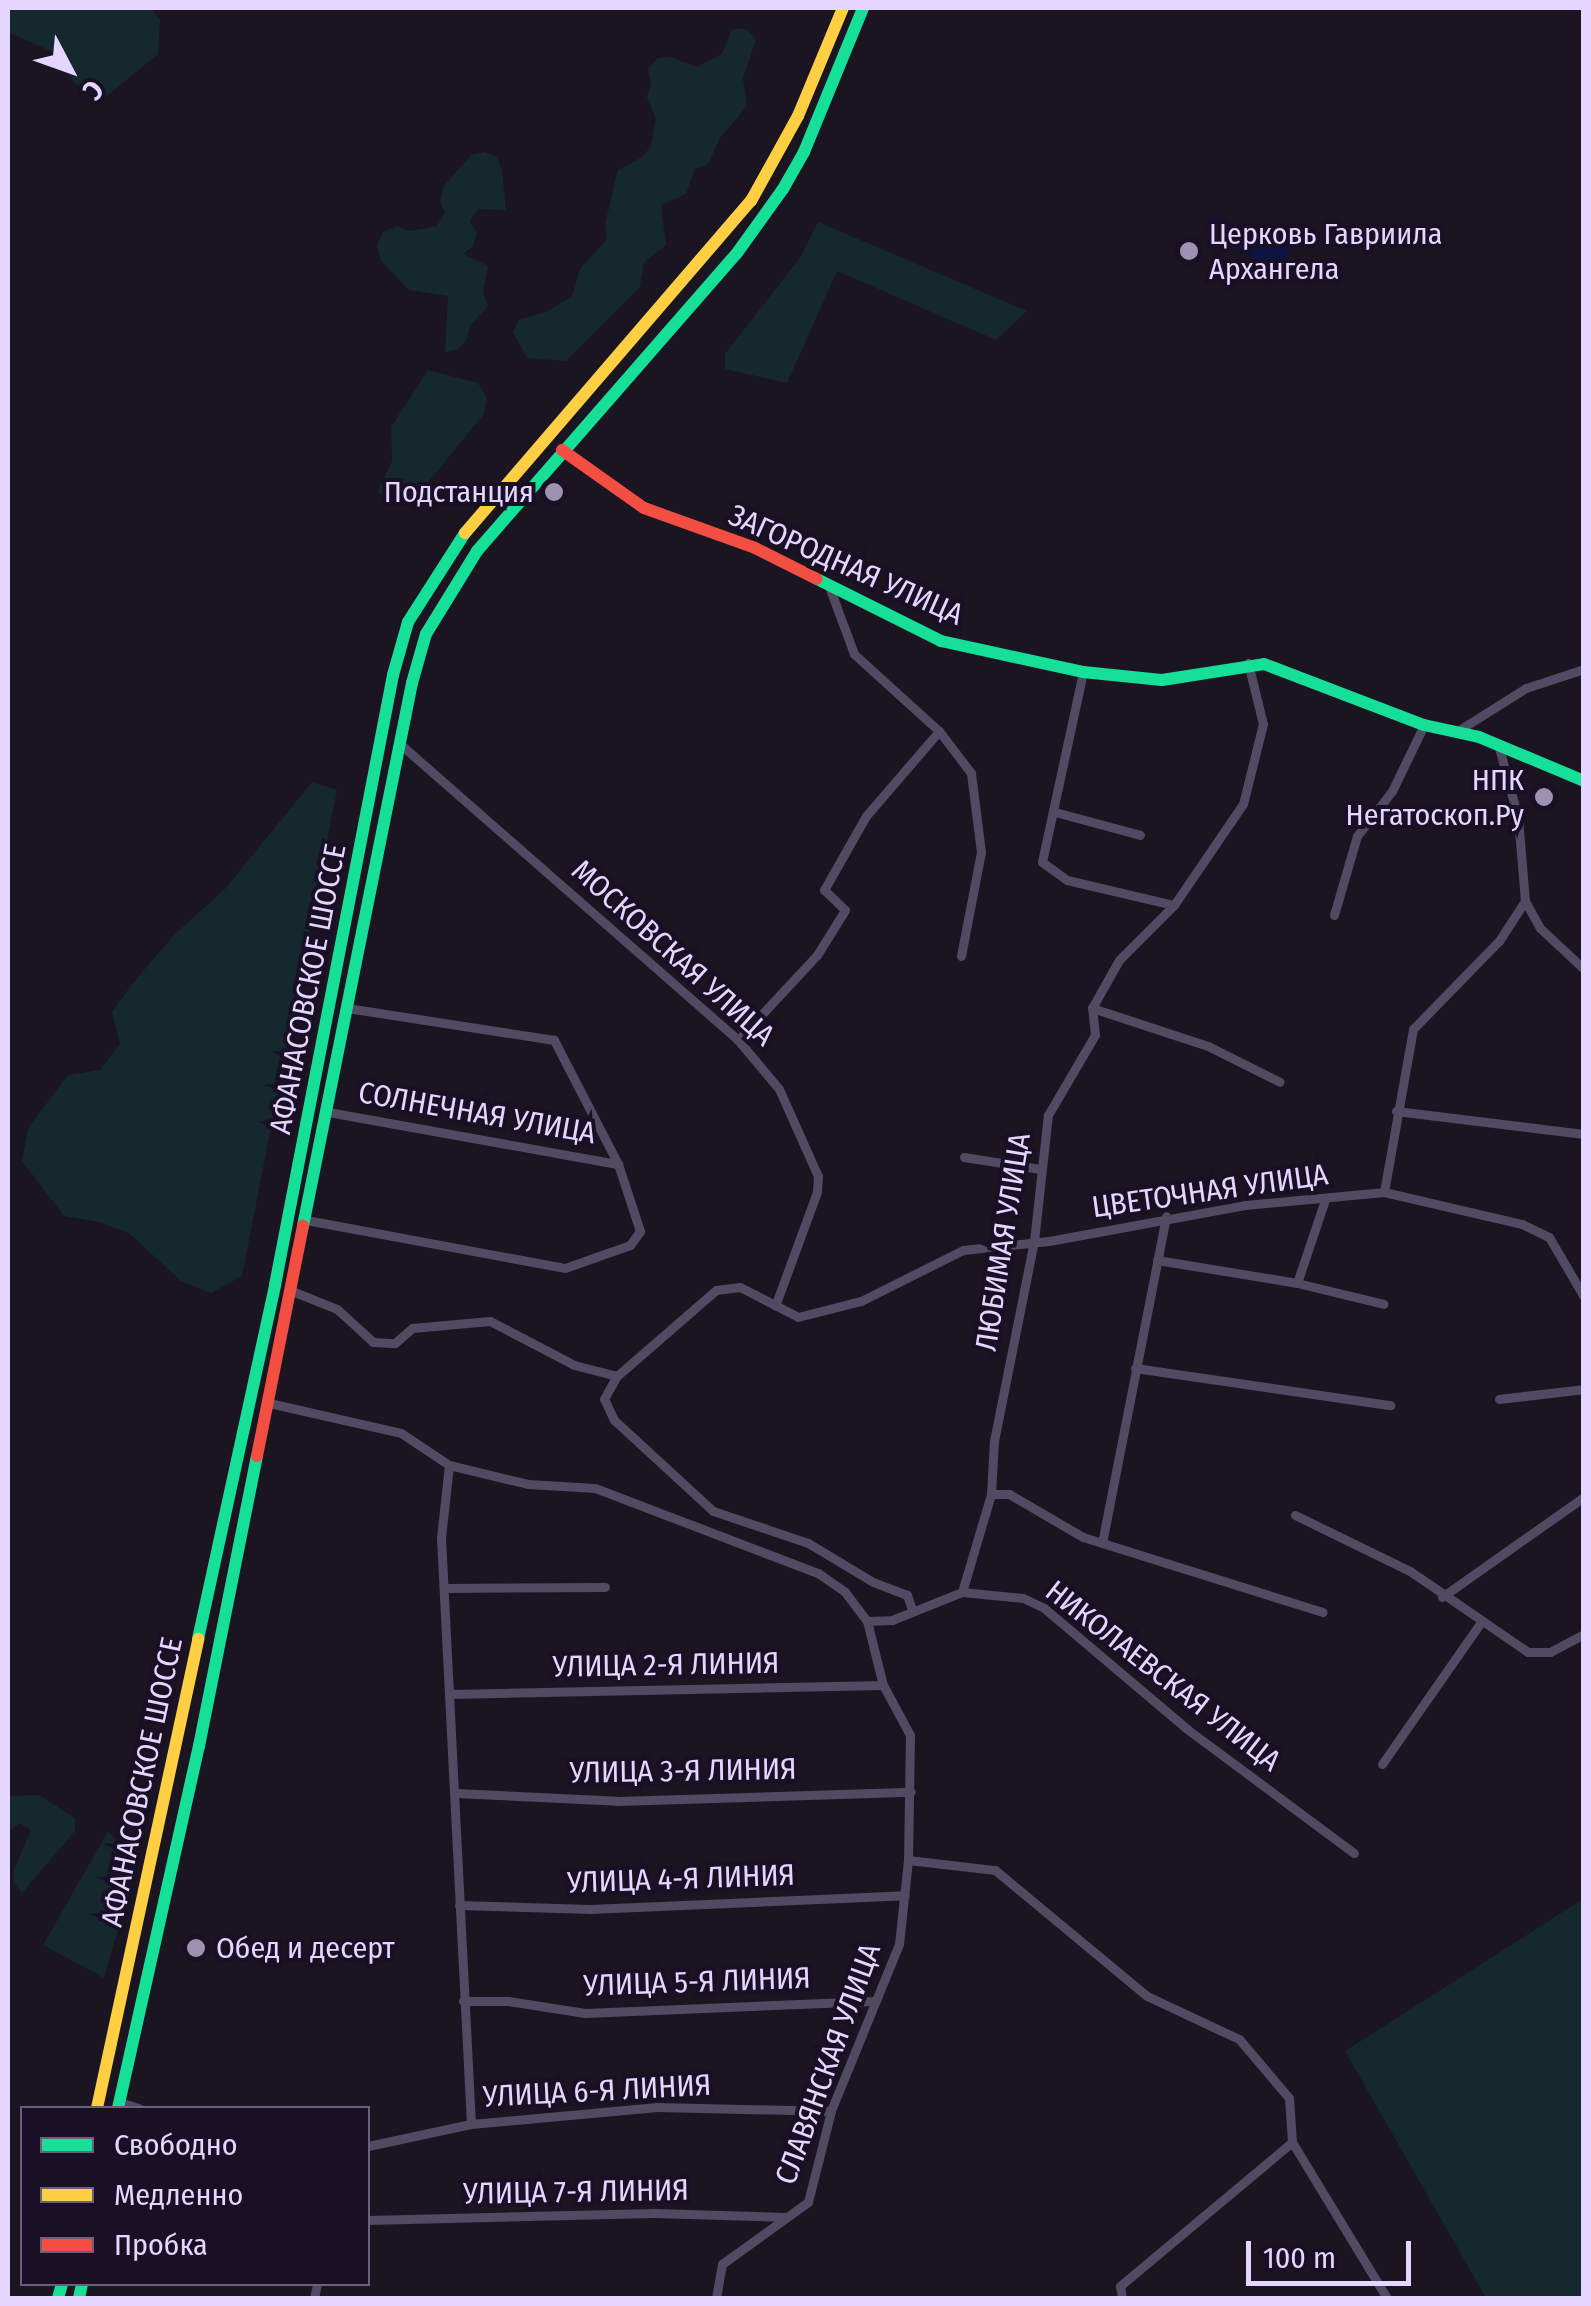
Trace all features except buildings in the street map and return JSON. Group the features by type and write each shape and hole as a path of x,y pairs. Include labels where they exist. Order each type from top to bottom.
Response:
{"main road":[{"name":"АФАНАСОВСКОЕ ШОССЕ","path":"97,2106 275,1285 393,675 408,622 459,540 751,200 798,116 843,8"},
{"name":"АФАНАСОВСКОЕ ШОССЕ","path":"119,2105 270,1403 400,744 426,634 450,590 562,450 736,253 783,189 804,152 863,8"},
{"name":"ЗАГОРОДНАЯ УЛИЦА","path":"562,450 644,508 755,548 941,641 1083,672 1162,680 1248,663 1292,671 1424,725 1498,744 1584,782"}],"street":[{"path":"830,588 854,654 939,731 971,773 982,852 962,956"},
{"name":"ЛЮБИМАЯ УЛИЦА","path":"962,1592 991,1494 994,1441 1034,1241 1048,1115 1095,1034 1092,1008 1119,960 1174,905 1243,804 1263,724 1248,663"},
{"path":"1456,732 1526,688 1584,670"},
{"path":"1083,672 1042,862 1068,880 1174,905"},
{"path":"1334,915 1357,836 1392,790 1424,725"},
{"path":"738,1040 816,955 845,910 824,890 866,816 939,731"},
{"name":"МОСКОВСКАЯ УЛИЦА","path":"400,744 738,1040 779,1088 818,1176 817,1192 775,1306"},
{"path":"1498,744 1518,818 1525,901 1540,928 1584,969"},
{"path":"1055,812 1140,835"},
{"path":"1525,901 1499,940 1413,1029 1384,1192 1522,1224 1549,1237 1584,1297"},
{"path":"306,1220 570,1268 636,1239 639,1220 618,1164 557,1044 549,1036 348,1008"},
{"path":"1092,1008 1208,1046 1280,1082"},
{"path":"1396,1111 1584,1134"},
{"name":"СОЛНЕЧНАЯ УЛИЦА","path":"328,1112 618,1164"},
{"path":"964,1157 1040,1169"},
{"name":"ЦВЕТОЧНАЯ УЛИЦА","path":"617,1376 716,1290 740,1287 798,1317 860,1301 963,1250 1166,1216 1384,1192"},
{"path":"1297,1283 1324,1200"},
{"path":"1102,1543 1166,1216"},
{"path":"1157,1260 1297,1283 1384,1304"},
{"path":"292,1291 337,1308 373,1342 395,1343 412,1328 490,1321 574,1365 617,1376 604,1399 614,1420 713,1511 808,1543 873,1582 907,1595 912,1610"},
{"path":"1135,1368 1390,1405"},
{"path":"1499,1399 1584,1389"},
{"name":"СЛАВЯНСКАЯ УЛИЦА","path":"270,1403 401,1433 448,1465 528,1484 594,1488 818,1573 845,1592 867,1621 882,1686 910,1735 912,1792 899,1944 831,2111 808,2202 722,2264 716,2298"},
{"path":"448,1465 442,1538 470,2124"},
{"path":"991,1494 1009,1494 1102,1543 1323,1612"},
{"path":"1442,1597 1584,1497"},
{"path":"1296,1514 1410,1571 1442,1597 1538,1655 1584,1634"},
{"path":"447,1588 604,1587"},
{"name":"НИКОЛАЕВСКАЯ УЛИЦА","path":"867,1621 892,1620 962,1592 1023,1598 1044,1608 1187,1729 1354,1854"},
{"path":"1382,1764 1481,1622"},
{"name":"УЛИЦА 2-Я ЛИНИЯ","path":"451,1694 882,1686"},
{"name":"УЛИЦА 3-Я ЛИНИЯ","path":"456,1793 617,1800 912,1792"},
{"path":"908,1860 996,1870 1147,1996 1238,2039 1289,2098 1292,2142 1388,2298"},
{"name":"УЛИЦА 4-Я ЛИНИЯ","path":"458,1905 590,1909 905,1895"},
{"name":"УЛИЦА 5-Я ЛИНИЯ","path":"462,2000 508,2001 584,2013 874,2001"},
{"name":"УЛИЦА 6-Я ЛИНИЯ","path":"370,2146 470,2124 657,2107 831,2111"},
{"path":"1122,2298 1120,2286 1292,2142"},
{"name":"УЛИЦА 7-Я ЛИНИЯ","path":"370,2220 654,2213 786,2217"}],"shaded area":[{"path":"8,8 151,8 160,20 158,54 107,96 75,84 59,55 8,32"},
{"path":"732,29 746,29 756,39 743,78 747,106 720,138 708,164 695,169 686,194 661,205 666,245 644,262 640,287 566,361 527,358 513,332 519,320 548,311 572,296 580,269 607,239 605,224 618,170 642,157 651,146 656,119 647,97 651,83 648,69 658,58 671,57 697,67 722,54"},
{"path":"484,152 497,157 502,170 506,210 478,209 470,221 477,234 473,246 463,254 488,266 483,293 488,306 470,326 467,339 458,349 445,352 448,296 409,290 381,261 377,245 383,232 397,226 410,231 437,226 445,213 440,201 443,187 471,155"},
{"path":"1213,216 1291,242 1284,265 1276,268 1209,238 1206,220"},
{"path":"818,222 1027,311 996,340 837,271 787,383 725,369 725,354 800,258"},
{"path":"428,370 478,383 487,398 484,414 420,492 408,502 390,502 378,491 392,461 391,427"},
{"path":"312,782 337,790 242,1276 211,1293 181,1281 130,1234 99,1222 64,1216 22,1161 28,1128 68,1075 100,1070 120,1044 112,1012 132,984 176,933 225,889"},
{"path":"39,1795 75,1818 75,1831 22,1893 13,1882 14,1869 31,1830 20,1823 8,1831 8,1796"},
{"path":"108,1831 122,1847 131,1884 104,1978 43,1945"},
{"path":"1583,1899 1583,2298 1486,2298 1345,2051"}],"traffic: fast":[{"path":"303,1226 412,683 426,634 477,551 737,253 783,189 804,152 863,8"},
{"path":"198,1639 275,1285 393,675 408,622 465,533"},
{"path":"817,579 941,641 1083,672 1162,680 1264,664 1424,725 1479,737 1584,781"},
{"path":"118,2106 199,1746 257,1456"},
{"path":"58,2298 61,2286"},
{"path":"79,2298 82,2286"}],"traffic: slow":[{"path":"465,533 751,201 798,116 843,8"},
{"path":"97,2106 198,1639"}],"traffic: jam":[{"path":"562,450 644,508 755,548 817,579"},
{"path":"257,1456 303,1226"}],"place":[{"name":"Церковь Гавриила Архангела","path":"1189,251"},
{"name":"Подстанция","path":"554,492"},
{"name":"НПК Негатоскоп.Ру","path":"1544,797"},
{"name":"Обед и десерт","path":"196,1948"}]}
